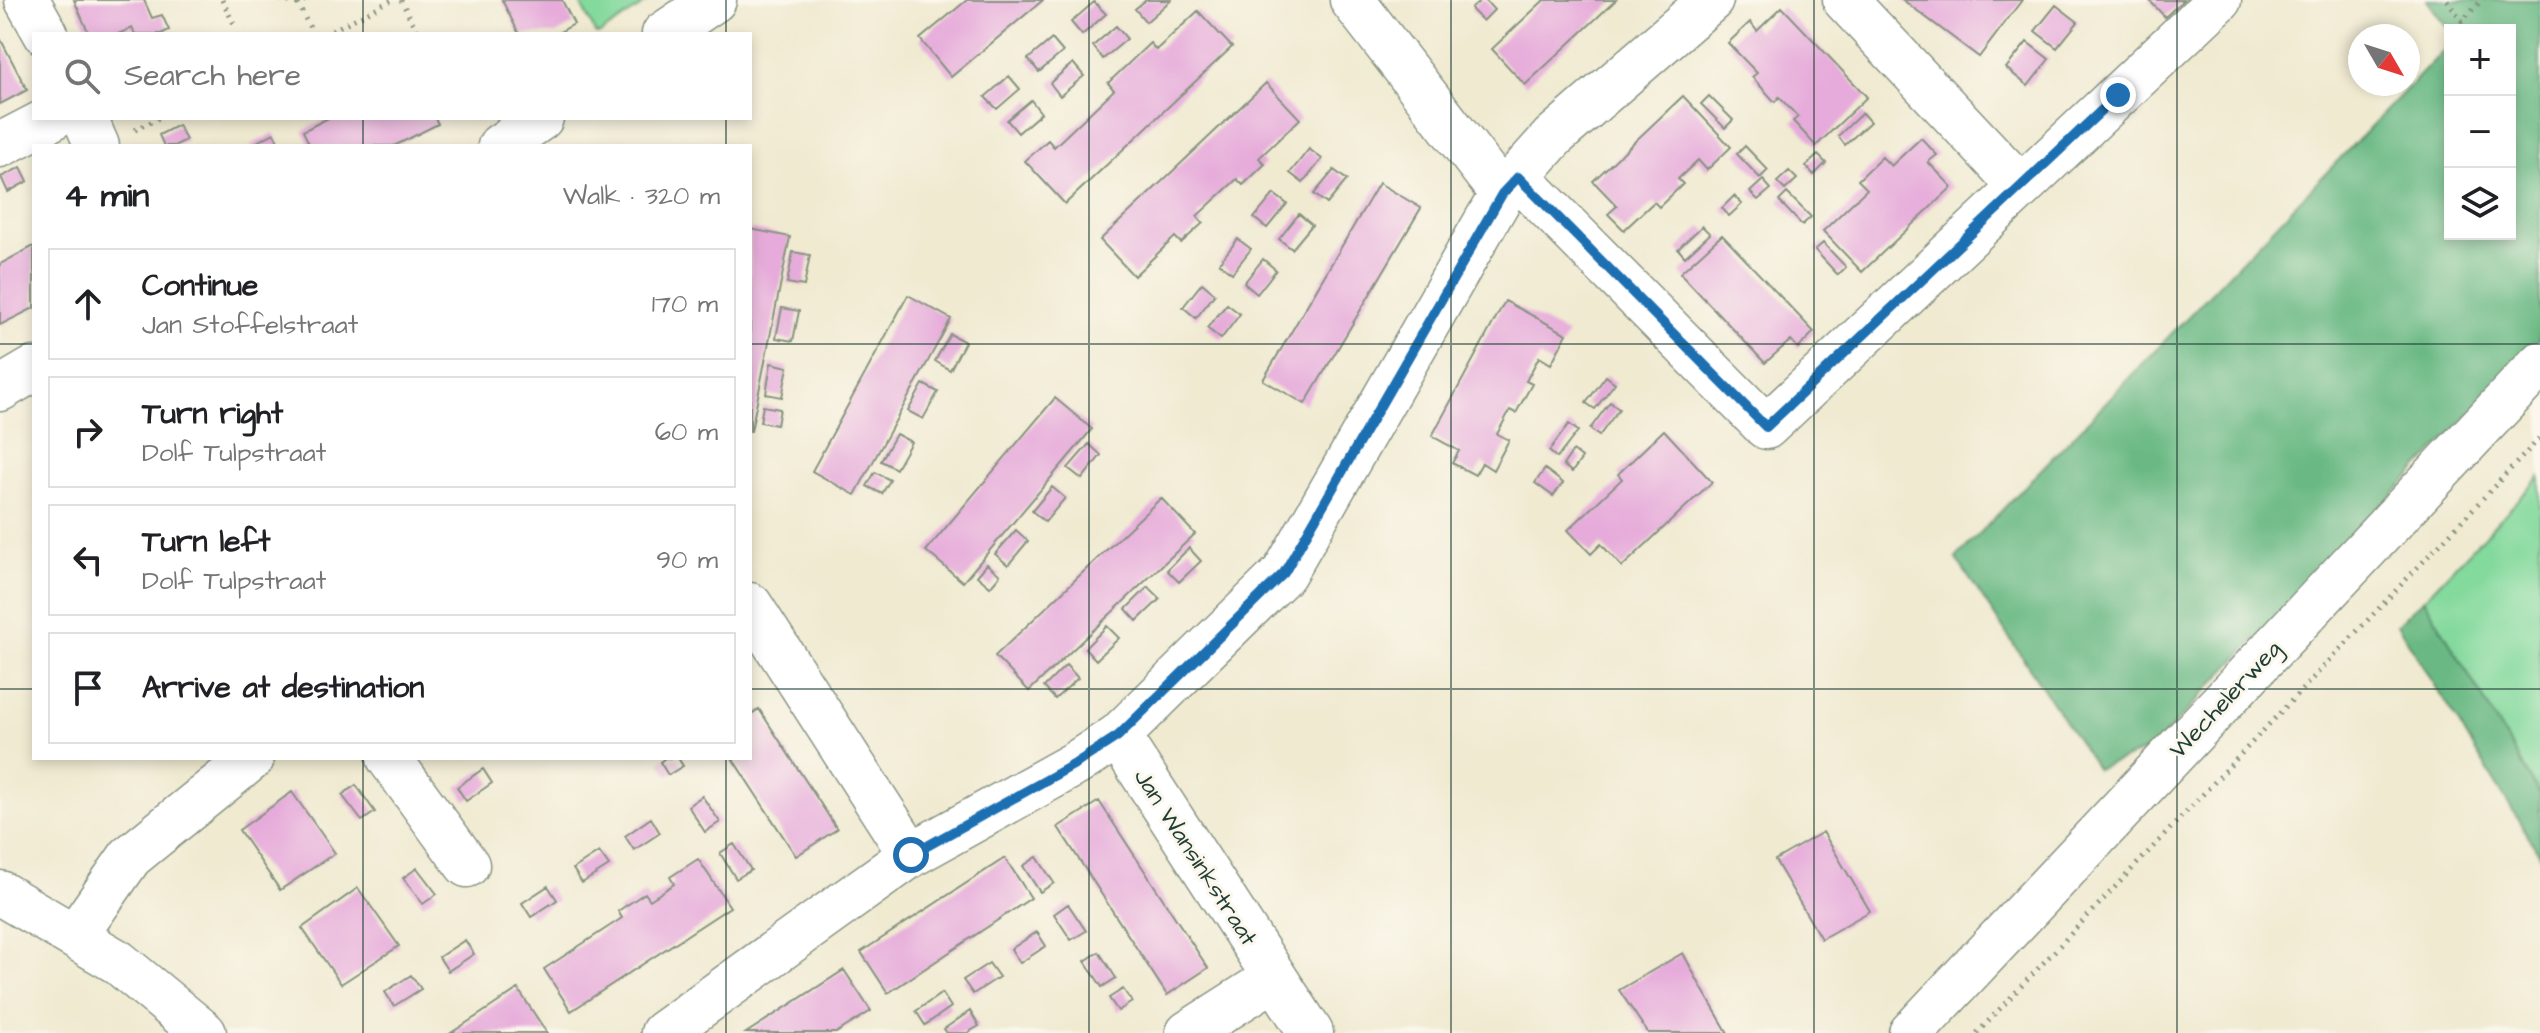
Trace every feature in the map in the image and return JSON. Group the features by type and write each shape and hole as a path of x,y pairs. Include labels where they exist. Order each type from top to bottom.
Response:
{"street":[{"path":"27,0 45,32"},
{"path":"1352,0 1510,186 1766,427 2219,0"},
{"path":"663,1033 911,855 1075,764 1118,736 1284,573 1510,186 1553,137 1711,0"},
{"path":"1845,0 2021,187"},
{"path":"0,145 48,120"},
{"path":"86,120 96,144"},
{"path":"503,144 538,120"},
{"name":"Wechelerweg","path":"1911,1033 2540,364"},
{"path":"0,389 32,370"},
{"path":"752,608 911,855"},
{"name":"Jan Wansinkstraat","path":"1118,736 1311,1033"},
{"path":"75,936 130,857 250,760"},
{"path":"390,760 467,865"},
{"path":"0,893 118,962 204,1033"},
{"path":"1188,1033 1274,978"}],"path":[{"path":"222,0 234,24"},
{"path":"280,0 298,4 305,0"},
{"path":"329,32 392,0"},
{"path":"401,0 417,32"},
{"path":"2447,0 2462,21 2482,0"},
{"path":"298,4 312,32"},
{"name":"Wechelerweg","path":"1977,1033 2540,438"}],"green space":[{"path":"579,0 650,0 603,32 595,32"},
{"path":"2427,0 2540,0 2540,340 2151,749 2097,769 1956,558 2400,96 2420,96 2420,75 2444,50 2444,240 2516,240 2516,24 2444,24"},
{"path":"2540,477 2540,795 2424,599"},
{"path":"2424,599 2540,795 2540,855 2397,624"}],"building":[{"path":"74,0 144,0 152,18 162,15 169,30 134,32 132,28 123,32 88,32"},
{"path":"502,0 562,0 574,24 560,32 518,32"},
{"path":"967,0 1043,0 951,77 920,39"},
{"path":"1146,0 1171,0 1146,22 1135,9"},
{"path":"1485,0 1494,10 1483,21 1471,9"},
{"path":"1544,0 1616,0 1525,85 1492,49"},
{"path":"1903,0 2022,0 1979,57"},
{"path":"2149,0 2183,0 2165,17"},
{"path":"1094,2 1106,14 1082,35 1071,22"},
{"path":"2056,5 2078,22 2057,48 2035,31"},
{"path":"1782,7 1867,97 1816,146 1793,121 1798,117 1779,97 1775,102 1752,77 1757,73 1728,43 1750,22 1757,31"},
{"path":"1198,11 1232,47 1065,204 1025,161 1048,140 1054,147 1114,90 1108,83 1150,43 1156,50"},
{"path":"1116,26 1127,39 1103,59 1093,46"},
{"path":"0,38 27,90 0,104"},
{"path":"1052,39 1063,52 1039,72 1028,59"},
{"path":"2027,42 2049,59 2028,86 2006,68"},
{"path":"1073,63 1084,76 1060,96 1050,83"},
{"path":"1009,76 1020,89 997,109 985,97"},
{"path":"1266,83 1300,119 1259,158 1265,164 1243,185 1237,179 1197,216 1203,223 1181,243 1175,237 1134,276 1100,240"},
{"path":"1683,96 1731,147 1707,170 1698,160 1678,179 1683,184 1659,207 1654,202 1624,230 1608,214 1617,206 1593,181"},
{"path":"1709,96 1733,120 1725,128 1701,104"},
{"path":"1031,100 1041,113 1018,133 1007,120"},
{"path":"1862,113 1870,122 1845,145 1838,136"},
{"path":"324,120 436,120 438,124 398,144 309,144 303,131"},
{"path":"178,125 186,140 178,144 163,144 159,135"},
{"path":"274,133 279,144 253,144"},
{"path":"1921,138 1937,155 1928,162 1952,187 1862,272 1823,231 1867,189 1858,180 1882,157 1891,166"},
{"path":"1745,146 1768,170 1760,178 1737,154"},
{"path":"1309,149 1322,159 1303,183 1290,173"},
{"path":"1818,155 1826,163 1814,175 1806,166"},
{"path":"21,167 28,181 8,192 1,177"},
{"path":"1334,170 1347,180 1327,204 1314,194"},
{"path":"1789,171 1797,179 1785,190 1777,182"},
{"path":"1763,180 1771,189 1758,200 1750,192"},
{"path":"1379,183 1421,208 1305,404 1263,380"},
{"path":"1787,193 1811,217 1802,225 1779,201"},
{"path":"1274,194 1287,204 1267,228 1254,218"},
{"path":"1734,196 1742,204 1729,216 1722,208"},
{"path":"1299,214 1312,225 1292,249 1279,239"},
{"path":"1702,226 1710,234 1685,257 1678,249"},
{"path":"752,229 790,237 752,426"},
{"path":"1722,235 1814,332 1798,348 1791,340 1765,363 1680,273"},
{"path":"1238,239 1251,249 1232,273 1219,263"},
{"path":"1823,243 1846,267 1838,275 1815,250"},
{"path":"32,247 32,309 0,325 0,264"},
{"path":"793,252 810,255 804,286 787,283"},
{"path":"1263,259 1276,270 1257,294 1244,283"},
{"path":"1202,283 1215,294 1196,318 1183,307"},
{"path":"908,295 951,319 855,495 812,471"},
{"path":"1505,301 1567,334 1551,364 1539,357 1526,381 1532,384 1516,413 1510,410 1497,434 1509,440 1493,470 1482,463 1475,475 1452,463 1459,451 1432,436"},
{"path":"1227,304 1240,314 1221,339 1207,328"},
{"path":"782,308 799,311 793,341 776,338"},
{"path":"950,334 965,342 950,370 935,361"},
{"path":"771,363 788,367 782,397 766,394"},
{"path":"1606,376 1615,383 1595,409 1586,403"},
{"path":"923,384 938,392 923,419 908,411"},
{"path":"1055,398 1092,429 963,582 926,551"},
{"path":"1610,402 1619,409 1599,436 1590,429"},
{"path":"763,406 780,409 777,425 760,422"},
{"path":"1569,424 1578,431 1557,458 1549,451"},
{"path":"1664,430 1712,482 1622,567 1601,544 1591,554 1568,530 1622,479 1618,474"},
{"path":"896,434 911,442 896,469 881,461"},
{"path":"1089,444 1101,455 1082,479 1068,468"},
{"path":"1573,451 1582,458 1572,472 1563,465"},
{"path":"1545,469 1563,483 1553,496 1535,483"},
{"path":"875,472 890,480 882,494 867,486"},
{"path":"1052,487 1065,498 1045,522 1032,511"},
{"path":"1161,498 1195,534 1029,691 995,656"},
{"path":"1016,530 1028,541 1008,565 995,554"},
{"path":"1189,548 1201,561 1179,582 1167,570"},
{"path":"987,564 1000,575 990,587 977,576"},
{"path":"1148,587 1160,599 1137,621 1126,609"},
{"path":"1107,626 1119,638 1096,660 1085,648"},
{"path":"1066,665 1078,678 1055,699 1044,687"},
{"path":"759,709 837,829 796,856 733,760 752,760 752,714"},
{"path":"679,760 683,766 668,775 660,762"},
{"path":"483,769 492,783 466,801 457,787"},
{"path":"356,785 375,812 362,821 342,795"},
{"path":"292,792 335,853 280,890 239,830"},
{"path":"702,796 720,822 705,832 688,806"},
{"path":"1099,801 1208,968 1167,995 1058,827"},
{"path":"651,818 660,833 634,850 625,836"},
{"path":"1823,832 1870,911 1821,939 1775,860"},
{"path":"734,844 751,870 736,879 720,853"},
{"path":"599,852 609,866 582,883 573,869"},
{"path":"1037,857 1054,883 1040,892 1023,866"},
{"path":"1005,858 1031,898 888,993 861,952"},
{"path":"698,859 730,907 571,1011 544,969 622,918 618,911 645,893 650,900 674,884 670,877"},
{"path":"417,868 437,894 423,904 403,878"},
{"path":"548,886 557,900 531,917 522,903"},
{"path":"358,888 399,946 341,984 302,928"},
{"path":"1068,904 1086,931 1071,940 1054,914"},
{"path":"1037,932 1046,946 1020,963 1011,949"},
{"path":"465,940 474,954 448,971 439,957"},
{"path":"1099,952 1116,978 1102,987 1085,961"},
{"path":"1683,953 1728,1033 1648,1033 1619,990"},
{"path":"989,963 999,977 973,994 963,980"},
{"path":"844,970 871,1011 836,1033 746,1033"},
{"path":"411,975 421,989 394,1006 385,992"},
{"path":"518,989 547,1033 451,1033 491,1007"},
{"path":"1123,989 1132,1002 1118,1011 1109,998"},
{"path":"942,993 951,1007 925,1025 916,1011"},
{"path":"970,1011 979,1026 967,1033 947,1033 944,1029"}],"route":[{"path":"911,855 1075,764 1118,736 1284,573 1502,194 1518,177 1766,427 2118,95"}]}
